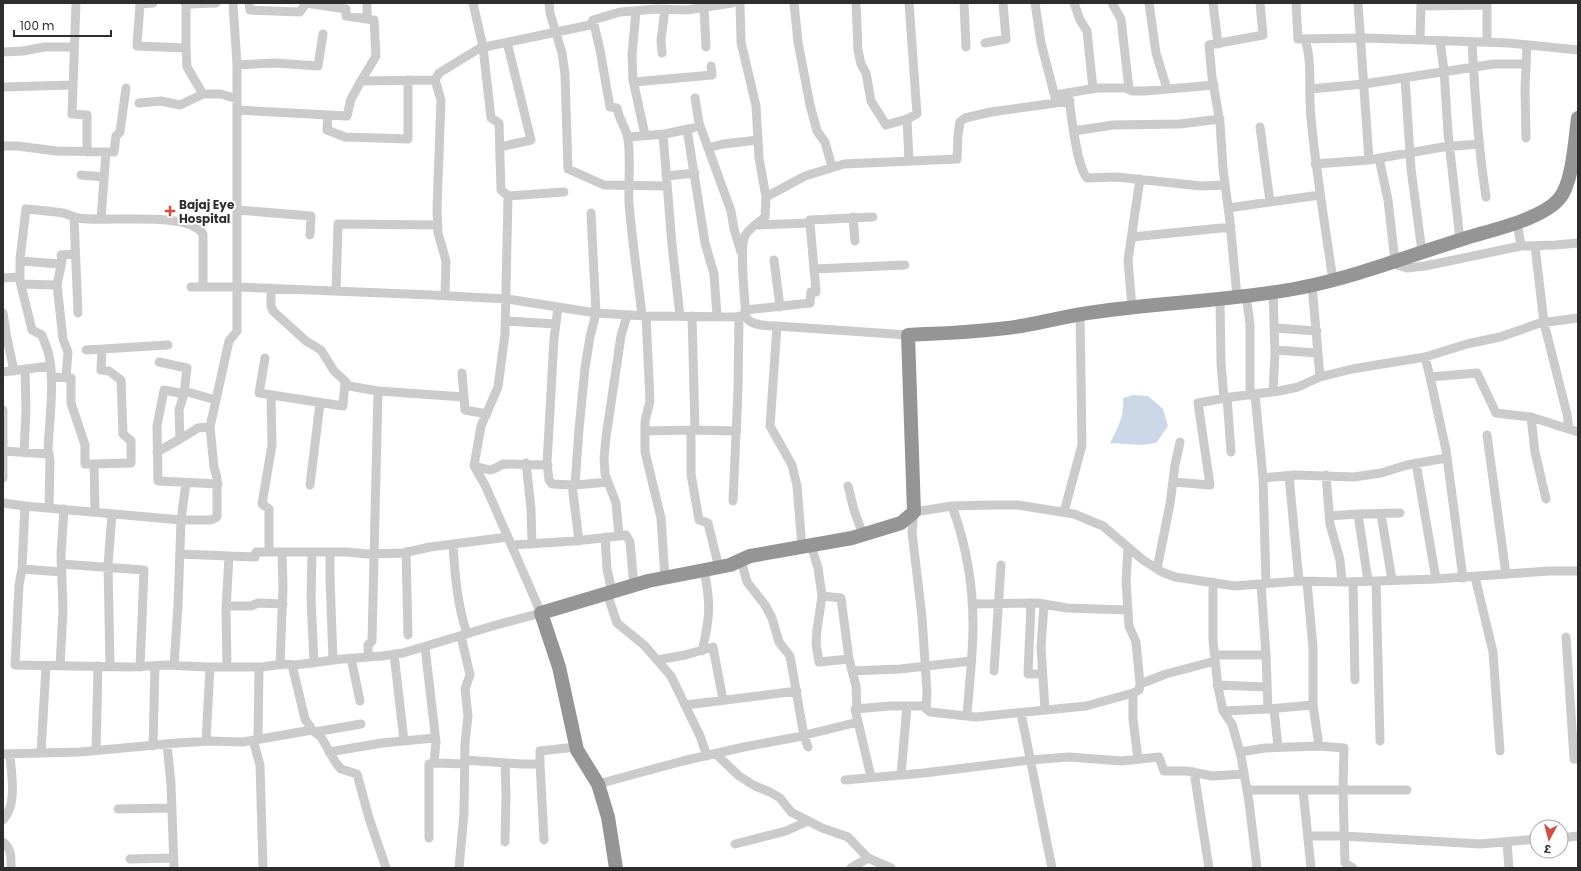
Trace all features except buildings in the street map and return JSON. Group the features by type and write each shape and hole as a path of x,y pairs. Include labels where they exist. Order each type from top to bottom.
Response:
{"highway":[{"path":"616,868 608,817 598,784 577,750 559,667 541,613 609,592 665,578 730,565 750,556 852,538 901,523 914,512 908,335 971,332 1022,326 1080,315 1273,292 1312,285 1357,274 1517,222 1546,210 1560,198 1566,187 1572,162 1578,118"}],"street":[{"path":"76,3 72,114 87,115 87,152"},
{"path":"153,3 140,4 137,46 186,48"},
{"path":"203,94 187,67 185,3 216,3"},
{"path":"3,503 181,520 211,520 217,517 218,484 210,427 229,341 237,331 238,65 233,3"},
{"path":"237,110 347,116 351,99 376,56 374,20 346,16 346,9 306,3 300,12 250,10 249,3"},
{"path":"367,3 367,19"},
{"path":"473,3 483,47 491,118 499,123 501,190 508,196 564,192"},
{"path":"549,3 550,13 557,31 562,53 565,74 568,169 604,185 629,187 667,186"},
{"path":"445,296 446,261 438,233 437,209 441,100 435,80 439,73 483,47 590,25 593,20 619,8 636,10 664,7 687,10 732,3"},
{"path":"733,501 743,314 744,237 749,230 766,217 766,197 759,158 756,106 741,42 740,3"},
{"path":"794,3 798,42 810,105 817,131 825,142 832,167"},
{"path":"856,3 858,50 861,64 866,73 871,101 886,125 907,119 917,114 908,3"},
{"path":"964,3 966,47"},
{"path":"985,43 1006,39 1003,3"},
{"path":"1035,3 1041,43 1055,99"},
{"path":"1074,3 1080,20 1087,31 1093,89"},
{"path":"1112,3 1121,19 1129,89"},
{"path":"1149,3 1156,53 1167,89"},
{"path":"1213,3 1218,44"},
{"path":"1260,3 1263,35 1209,46 1220,119 1228,208 1242,296 1250,324 1252,394 1263,478 1263,584 1267,687 1278,747"},
{"path":"1296,3 1298,39 1360,38 1487,42 1578,50"},
{"path":"1358,3 1369,160"},
{"path":"1420,40 1421,4 1487,4 1487,42"},
{"path":"662,52 661,40 664,7"},
{"path":"704,8 706,47"},
{"path":"636,10 632,55 634,82 645,135"},
{"path":"593,20 610,108 617,108 618,116 628,137 630,159 629,187 631,229 644,316 650,401 645,421 645,452 661,518 665,578"},
{"path":"238,65 274,63 318,66 323,34"},
{"path":"1304,39 1307,48 1315,164 1333,280"},
{"path":"1440,41 1444,71 1449,146 1460,240"},
{"path":"500,147 531,140 507,42"},
{"path":"1472,42 1479,144 1486,197"},
{"path":"1526,138 1525,88 1527,45"},
{"path":"3,52 23,51 44,47 74,47"},
{"path":"1310,89 1364,84 1494,64 1526,64"},
{"path":"634,82 712,75 710,66"},
{"path":"1405,78 1410,153 1422,252"},
{"path":"328,115 327,130 345,137 408,139 408,80"},
{"path":"362,81 435,80"},
{"path":"3,87 73,84"},
{"path":"766,197 805,176 844,164 957,159 960,122 965,118 1069,97 1093,89 1126,88 1132,91 1214,85"},
{"path":"3,146 17,146 57,151 114,152 116,136 120,132 126,88"},
{"path":"139,103 161,101 180,105 203,94 222,94 237,99"},
{"path":"1069,97 1081,167 1087,178 1117,176 1201,186 1225,185"},
{"path":"695,98 700,127 730,210 743,258"},
{"path":"907,119 909,161"},
{"path":"1074,131 1113,125 1180,124 1220,119"},
{"path":"628,137 663,134 700,127"},
{"path":"1260,127 1270,202"},
{"path":"687,129 705,243 714,274 717,316"},
{"path":"663,134 680,316"},
{"path":"708,148 723,144 758,140"},
{"path":"1315,164 1369,160 1449,146 1479,144"},
{"path":"101,219 106,152"},
{"path":"1379,158 1388,200 1392,262 1406,268 1425,266 1521,246 1578,243"},
{"path":"666,176 695,173"},
{"path":"81,175 104,177"},
{"path":"1132,308 1128,260 1140,179"},
{"path":"1228,208 1320,195"},
{"path":"25,506 22,569 19,585 16,664 46,666 174,665 259,667 314,663 394,654 541,613 485,485 474,466 481,426 498,387 506,321 508,196"},
{"path":"49,508 50,356 42,335 32,330 20,280 20,261 26,209 64,213 74,217 179,221 192,224 200,229 203,234 203,287"},
{"path":"238,210 311,216 310,235"},
{"path":"579,541 574,485 585,368 596,313 591,212"},
{"path":"74,217 78,313"},
{"path":"756,226 810,222 810,220 873,217"},
{"path":"852,218 855,242"},
{"path":"191,287 271,288 507,299 596,313 644,316 717,316 743,314 810,303 811,292 816,292 810,222"},
{"path":"1517,222 1521,246"},
{"path":"336,291 338,224 438,225"},
{"path":"1132,237 1231,227"},
{"path":"1535,246 1544,323 1567,414 1573,430"},
{"path":"66,378 68,352 63,338 58,310 57,285 61,255 75,254"},
{"path":"774,260 780,307"},
{"path":"20,261 61,264"},
{"path":"814,269 905,265"},
{"path":"3,278 57,285"},
{"path":"1312,285 1320,377"},
{"path":"271,288 271,306 273,310 306,341 321,350 334,371 352,388 464,397"},
{"path":"1273,292 1275,328 1273,392"},
{"path":"1220,298 1221,364 1231,452"},
{"path":"558,307 548,464 549,480 552,484 574,485 608,482"},
{"path":"3,313 5,338 14,371"},
{"path":"743,314 748,320 758,325 908,335"},
{"path":"619,536 616,503 605,474 606,437 621,336 627,315"},
{"path":"1064,512 1082,445 1080,315"},
{"path":"692,316 693,430 691,474 699,520 708,523 719,568"},
{"path":"1173,482 1210,485 1198,402 1273,392 1298,387 1320,377 1352,369 1425,357 1467,344 1500,337 1544,323 1578,318"},
{"path":"506,321 556,324"},
{"path":"777,326 770,426 792,465 807,546 818,568 822,596 816,644 819,662 850,659"},
{"path":"1275,328 1316,331"},
{"path":"86,350 168,345"},
{"path":"51,377 71,378 71,403 85,445 85,464 131,463 131,441 123,434 121,380 110,371 101,370 102,349"},
{"path":"1275,350 1318,354"},
{"path":"1425,357 1446,458 1463,578"},
{"path":"265,358 260,393 343,406 345,381"},
{"path":"158,362 188,368 179,410 180,439"},
{"path":"3,372 50,366"},
{"path":"24,453 26,410 25,369"},
{"path":"462,373 465,410 487,414"},
{"path":"1430,377 1477,373 1496,413 1531,417 1573,430"},
{"path":"216,400 184,392 164,390 157,426 157,452 158,481 218,484"},
{"path":"368,657 368,645 372,641 378,391"},
{"path":"269,552 269,509 262,504 272,445 271,395"},
{"path":"310,485 320,403"},
{"path":"3,410 3,478"},
{"path":"1531,417 1535,452 1544,485 1546,499"},
{"path":"157,452 198,428 210,427"},
{"path":"645,431 737,431"},
{"path":"1487,435 1506,574"},
{"path":"1157,569 1170,504 1180,442"},
{"path":"3,451 49,454"},
{"path":"1263,478 1326,475 1354,477 1381,473 1416,463 1446,458"},
{"path":"526,463 531,509 532,544"},
{"path":"1416,463 1436,579"},
{"path":"94,464 95,512"},
{"path":"474,466 490,470 503,464 548,464"},
{"path":"1326,475 1330,524 1340,560 1342,582"},
{"path":"1289,476 1313,647 1313,705 1319,746"},
{"path":"174,665 181,520 186,483"},
{"path":"848,486 854,510 863,535"},
{"path":"926,709 927,693 922,617 912,532 914,512 952,506 1018,505 1074,514 1103,526 1128,548 1157,569 1175,577 1235,586 1303,582 1353,582 1463,578 1549,571 1578,571"},
{"path":"952,506 959,524 968,564 972,604 973,626 967,716"},
{"path":"60,666 63,610 61,554 64,509"},
{"path":"110,666 108,567 112,514"},
{"path":"1358,514 1372,581 1380,741"},
{"path":"1381,514 1392,580"},
{"path":"1329,516 1400,514"},
{"path":"180,554 255,557 256,552 330,552 374,554 406,552 430,547 453,545 510,541 532,544 579,541 626,535 630,542 634,586"},
{"path":"605,538 609,592 617,623 644,645 671,676 712,755 739,776 755,786 780,798 791,812 822,828 848,837 868,858 891,868"},
{"path":"453,545 456,589 470,675 465,689 468,716 464,813 459,868"},
{"path":"857,709 923,706 930,712 976,717 1086,706 1133,694 1139,690 1140,684 1136,642 1129,626 1126,582 1128,548"},
{"path":"280,665 283,604 282,552"},
{"path":"312,552 311,599 314,663"},
{"path":"330,552 333,660"},
{"path":"406,552 408,636"},
{"path":"228,667 226,606 229,556"},
{"path":"741,560 747,582 765,605 772,618 779,642 790,656 804,736 808,748"},
{"path":"994,672 1001,565"},
{"path":"22,569 108,567 144,570 140,666"},
{"path":"702,650 709,623 710,606 704,570"},
{"path":"1475,577 1494,652 1500,751"},
{"path":"1214,582 1215,658 1217,685 1223,711 1232,724 1240,752 1247,790 1257,868"},
{"path":"1353,582 1356,680"},
{"path":"822,596 841,598 852,671 856,686 857,709 855,709 871,777"},
{"path":"226,606 251,606 258,603 283,604"},
{"path":"972,604 1031,603 1067,608 1128,610"},
{"path":"1031,603 1028,674 1042,674"},
{"path":"1044,604 1041,647 1045,710"},
{"path":"1566,637 1574,760 1578,759"},
{"path":"425,646 435,738 434,763"},
{"path":"657,660 685,656 713,648 723,700"},
{"path":"394,654 404,741"},
{"path":"1140,684 1215,658 1266,655"},
{"path":"351,658 360,701"},
{"path":"852,671 900,669 971,661"},
{"path":"292,665 306,719 314,731 321,737 341,769 357,774 369,818 386,868"},
{"path":"41,753 46,666"},
{"path":"96,750 98,666"},
{"path":"153,746 155,666"},
{"path":"206,741 210,667"},
{"path":"259,667 256,740 260,765 262,868"},
{"path":"1217,685 1267,687"},
{"path":"686,706 797,691"},
{"path":"1133,694 1133,719 1138,759"},
{"path":"1223,711 1313,705"},
{"path":"901,775 907,706"},
{"path":"1020,713 1052,868"},
{"path":"598,784 712,755 804,736 858,722"},
{"path":"3,820 7,816 12,800 6,754 96,750 206,741 243,742 361,724"},
{"path":"329,752 435,738"},
{"path":"130,859 173,863 167,744"},
{"path":"544,840 540,751 576,746"},
{"path":"1240,752 1278,747 1319,746 1344,748 1343,789 1345,863 1352,868"},
{"path":"845,780 1069,757 1122,761 1159,757 1164,771 1187,771 1212,776 1244,774"},
{"path":"429,838 429,764 465,762 540,764"},
{"path":"505,763 505,842"},
{"path":"1194,772 1209,868"},
{"path":"1247,790 1407,790"},
{"path":"1304,790 1311,868"},
{"path":"118,809 171,808"},
{"path":"735,844 786,831 808,821"},
{"path":"1308,836 1344,836 1480,844 1529,841"},
{"path":"3,842 7,845 10,852 11,868"},
{"path":"1507,842 1509,868"},
{"path":"851,868 868,858"}],"water":[{"path":"1133,395 1148,396 1163,409 1168,426 1156,443 1142,445 1110,443 1122,415 1123,398"}],"place":[{"name":"Bajaj Eye Hospital","path":"170,211"}]}
